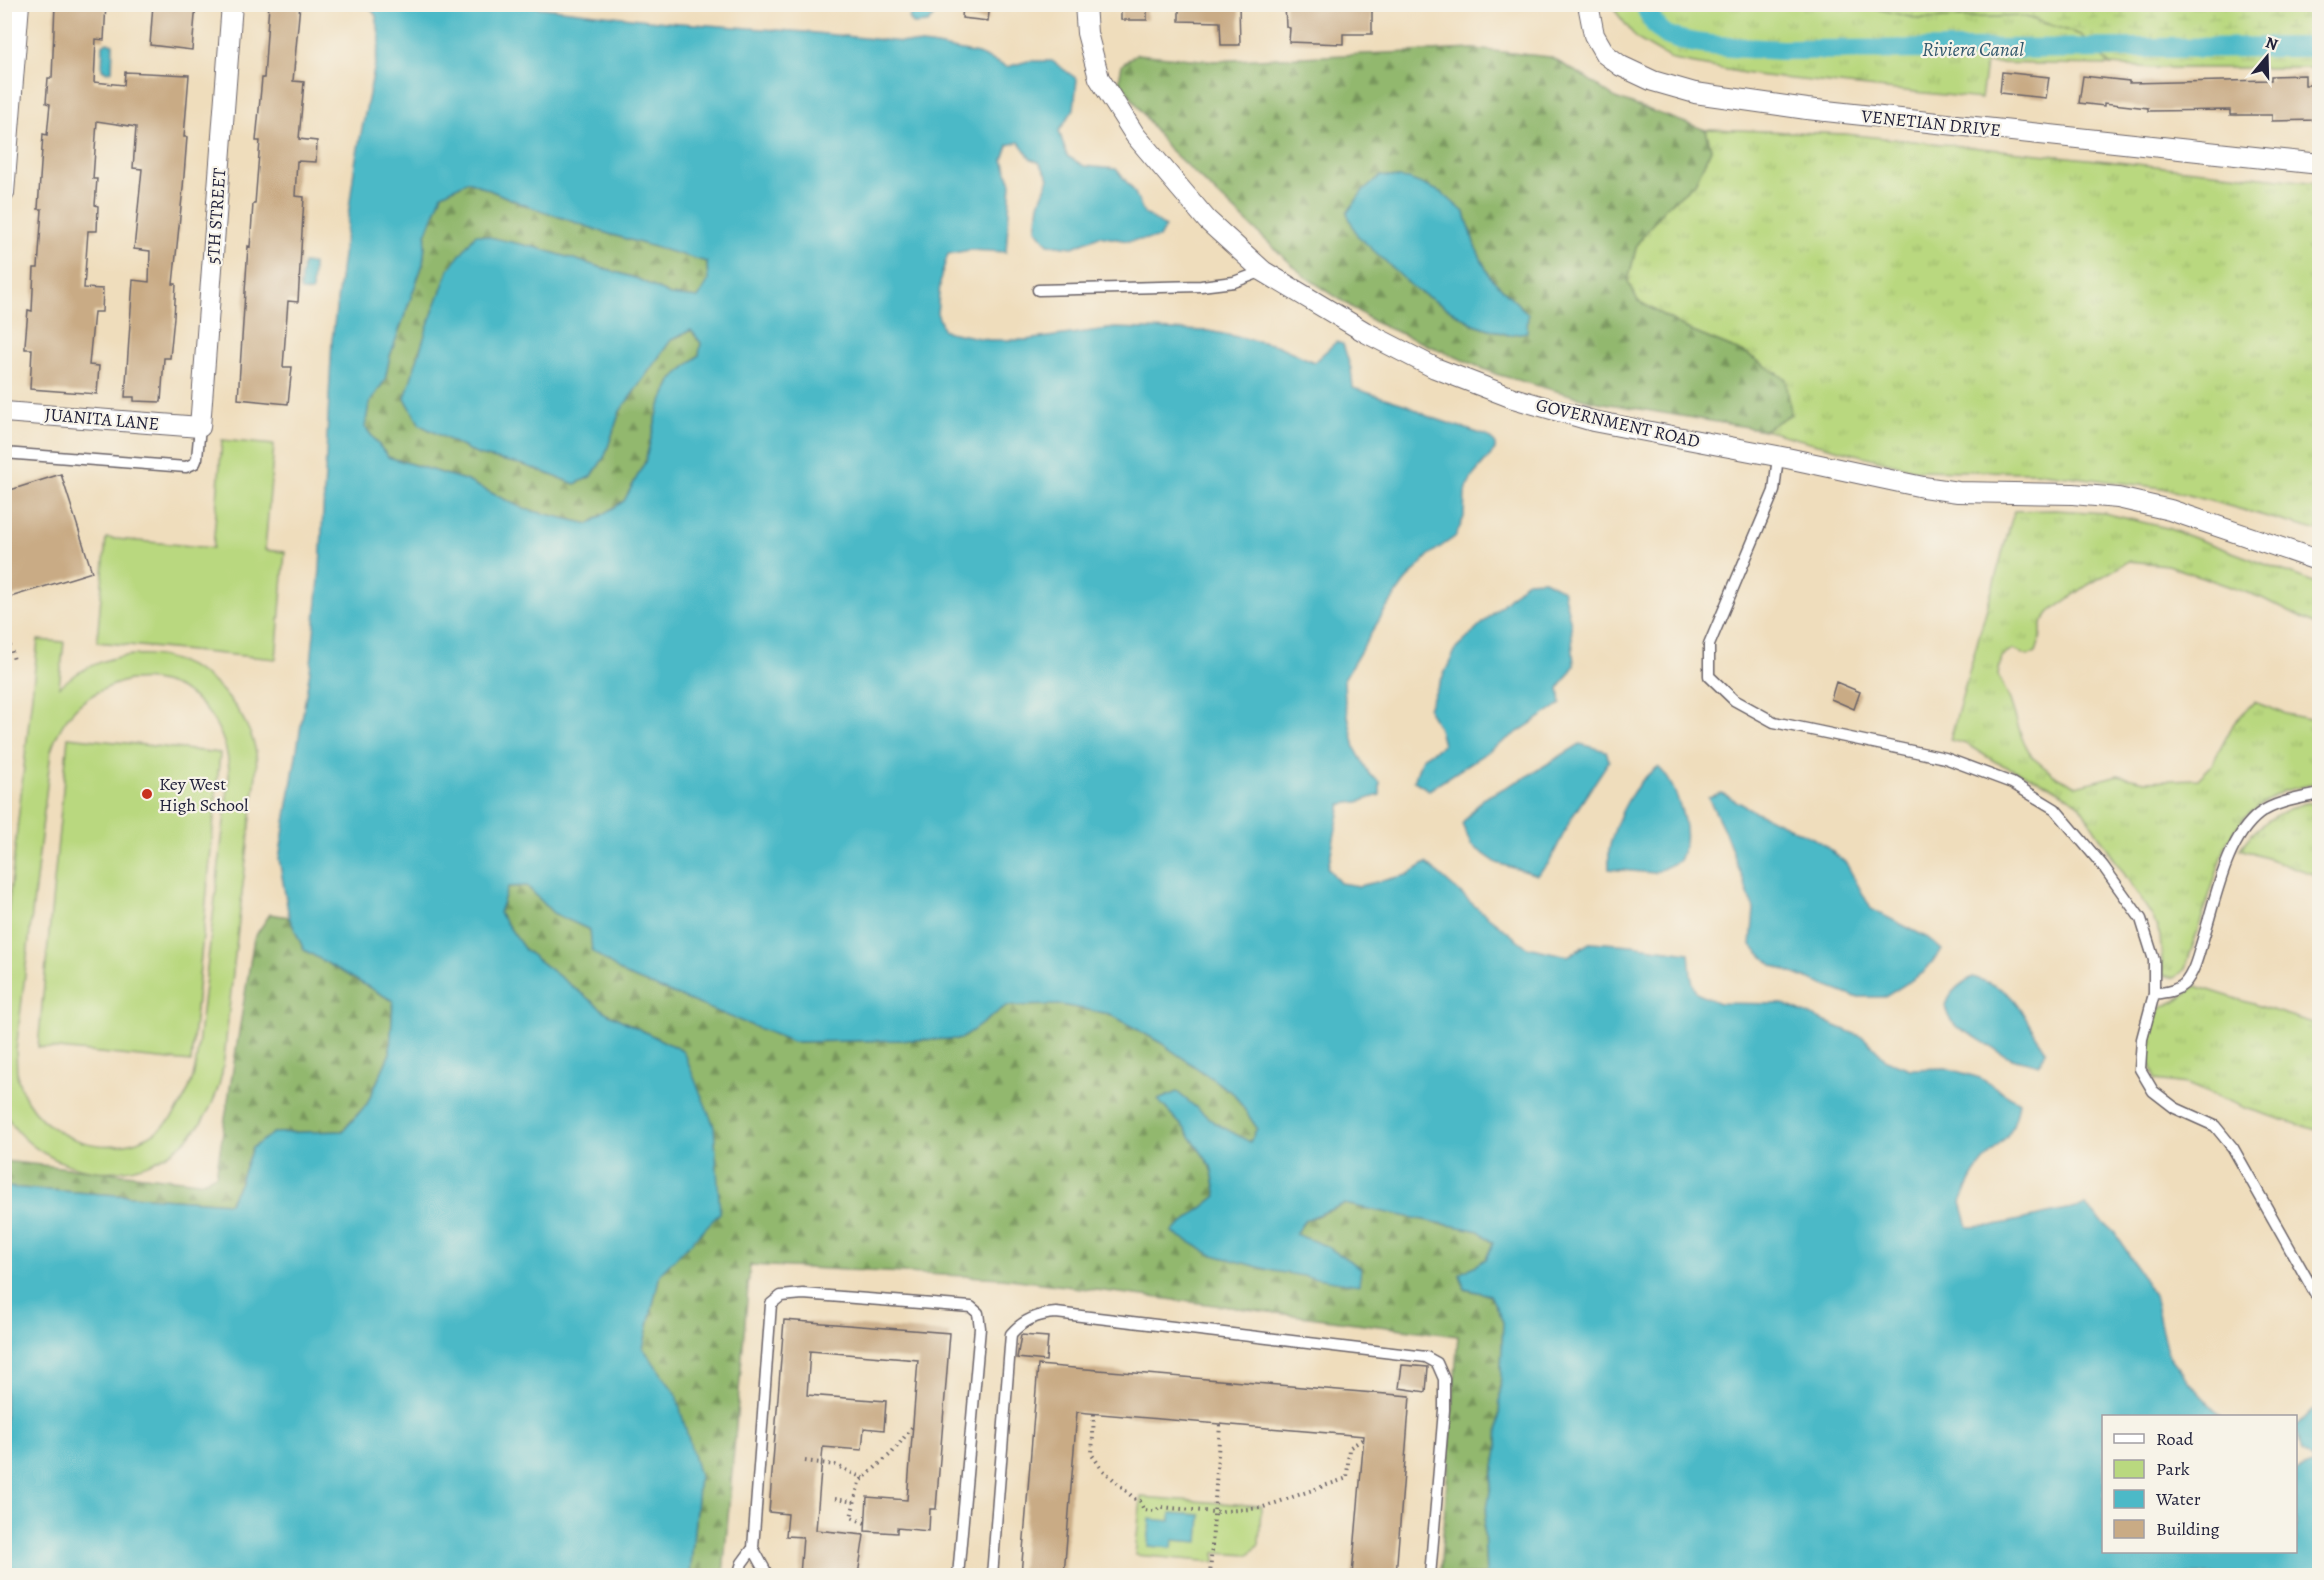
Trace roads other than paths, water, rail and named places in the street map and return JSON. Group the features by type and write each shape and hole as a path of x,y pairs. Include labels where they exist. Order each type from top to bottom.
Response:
{"street":[{"path":"4,193 19,4"},
{"name":"5TH STREET","path":"200,427 232,4"},
{"name":"GOVERNMENT ROAD","path":"1085,4 1087,33 1099,78 1135,135 1207,220 1263,270 1375,337 1435,368 1513,399 1593,421 1778,456 1923,488 1958,492 2073,494 2118,498 2170,510 2319,561"},
{"name":"VENETIAN DRIVE","path":"1588,4 1594,35 1605,54 1621,66 1653,81 1695,93 1807,109 2319,164"},
{"name":"JUANITA LANE","path":"4,412 200,427"}],"lane":[{"path":"1038,290 1201,286 1234,282 1263,270"},
{"path":"4,453 186,467 195,462 197,458 200,427"},
{"path":"1778,456 1774,491 1709,645 1709,676 1734,700 1774,722 1945,758 2012,783 2055,809 2103,866 2140,919 2154,960 2154,994 2142,1039 2140,1069 2153,1091 2175,1108 2215,1126 2233,1148 2319,1302"},
{"path":"2154,994 2172,991 2184,983 2195,965 2228,860 2239,835 2259,813 2292,800 2319,794"},
{"path":"738,1575 742,1563 753,1548 771,1304 781,1296 803,1294 971,1307 978,1313 980,1328 958,1575"},
{"path":"992,1575 1011,1334 1021,1323 1042,1314 1056,1313 1426,1357 1437,1363 1443,1379 1444,1410 1430,1575"},
{"path":"753,1548 765,1570 765,1575"}],"water":[{"path":"368,5 518,5 666,22 806,32 931,45 978,54 1007,67 1028,61 1052,61 1077,79 1074,109 1059,131 1067,156 1084,166 1116,169 1134,191 1144,213 1165,227 1159,238 1128,241 1099,236 1073,247 1048,244 1036,229 1039,204 1049,178 1039,162 1031,159 1019,142 1008,145 1003,160 1011,183 1006,252 970,250 948,254 941,276 937,313 944,331 989,340 1026,340 1115,328 1209,331 1276,345 1314,362 1336,342 1343,344 1351,369 1353,388 1407,405 1427,416 1487,436 1495,443 1495,450 1472,477 1465,493 1464,517 1456,536 1429,555 1404,583 1344,679 1345,702 1355,748 1370,775 1380,782 1380,795 1358,802 1341,804 1328,868 1340,883 1359,886 1407,875 1426,863 1477,908 1527,947 1568,956 1591,942 1689,953 1691,976 1696,993 1719,1003 1783,1004 1864,1038 1886,1060 1910,1069 1946,1068 1980,1078 2019,1102 2009,1133 1975,1173 1961,1202 1968,1227 1991,1226 2085,1206 2116,1234 2154,1295 2167,1353 2197,1391 2220,1415 2102,1415 2102,1553 2297,1553 2297,1472 2315,1463 2302,1452 2297,1425 2313,1409 2320,1413 2319,1575 1945,1576 1913,1571 1908,1576 1486,1575 1484,1527 1498,1444 1503,1322 1490,1295 1465,1289 1460,1274 1486,1259 1493,1243 1479,1231 1344,1204 1305,1220 1295,1234 1326,1246 1361,1268 1359,1285 1273,1271 1210,1254 1172,1232 1217,1196 1211,1166 1185,1129 1158,1100 1177,1092 1215,1123 1250,1142 1257,1128 1234,1094 1161,1043 1110,1014 1061,1005 1006,1006 961,1039 793,1042 626,975 592,951 590,930 553,913 527,886 508,887 499,913 525,950 607,1013 683,1051 714,1126 720,1213 660,1274 643,1348 676,1394 699,1476 690,1575 5,1575 5,1187 229,1203 239,1184 252,1148 273,1133 343,1131 367,1104 390,1053 393,1001 304,950 289,917 279,859 311,664 320,569 332,340 355,163 380,40 376,16","holes":["468,181 525,205 609,234 707,262 708,281 698,298 670,295 638,279 538,248 476,234 449,269 405,398 420,425 478,455 524,465 575,484 592,476 605,456 620,411 671,340 691,330 701,343 699,355 672,379 659,408 645,462 624,501 589,524 524,509 465,480 388,457 365,427 369,404 385,380 390,356 423,264 426,235 442,194"]},
{"path":"932,6 935,9 934,16 928,23 913,24 909,18 911,13 924,13 927,7"},
{"path":"107,42 113,44 112,70 107,72 102,69 103,45"},
{"path":"1381,176 1409,179 1441,192 1465,213 1475,246 1490,277 1528,314 1527,332 1508,335 1474,324 1416,290 1357,235 1347,213 1362,192"},
{"path":"303,263 313,264 312,292 301,291"},
{"path":"1544,580 1563,590 1571,624 1574,666 1559,688 1561,704 1429,790 1414,781 1422,758 1443,745 1439,729 1428,708 1456,649 1527,581"},
{"path":"1580,744 1606,751 1609,761 1572,817 1549,863 1537,875 1497,863 1471,845 1462,824 1482,799 1526,777"},
{"path":"1658,767 1669,781 1682,813 1685,842 1679,861 1654,873 1609,869 1610,845 1622,812 1641,782"},
{"path":"1722,793 1752,810 1819,841 1846,863 1871,909 1928,938 1942,950 1923,973 1885,997 1854,997 1772,965 1751,945 1754,909 1724,830 1708,797"},
{"path":"1973,977 2006,992 2017,1004 2046,1051 2039,1065 2002,1053 1959,1029 1950,1019 1946,1004 1949,998 1959,986"},
{"path":"1171,1513 1201,1515 1199,1542 1173,1540 1172,1548 1148,1546 1150,1519 1171,1521"}],"waterway":[{"name":"Riviera Canal","path":"1645,4 1656,26 1671,37 1701,44 1781,50 2320,47"}],"place":[{"name":"Key West High School","path":"147,794"}]}
